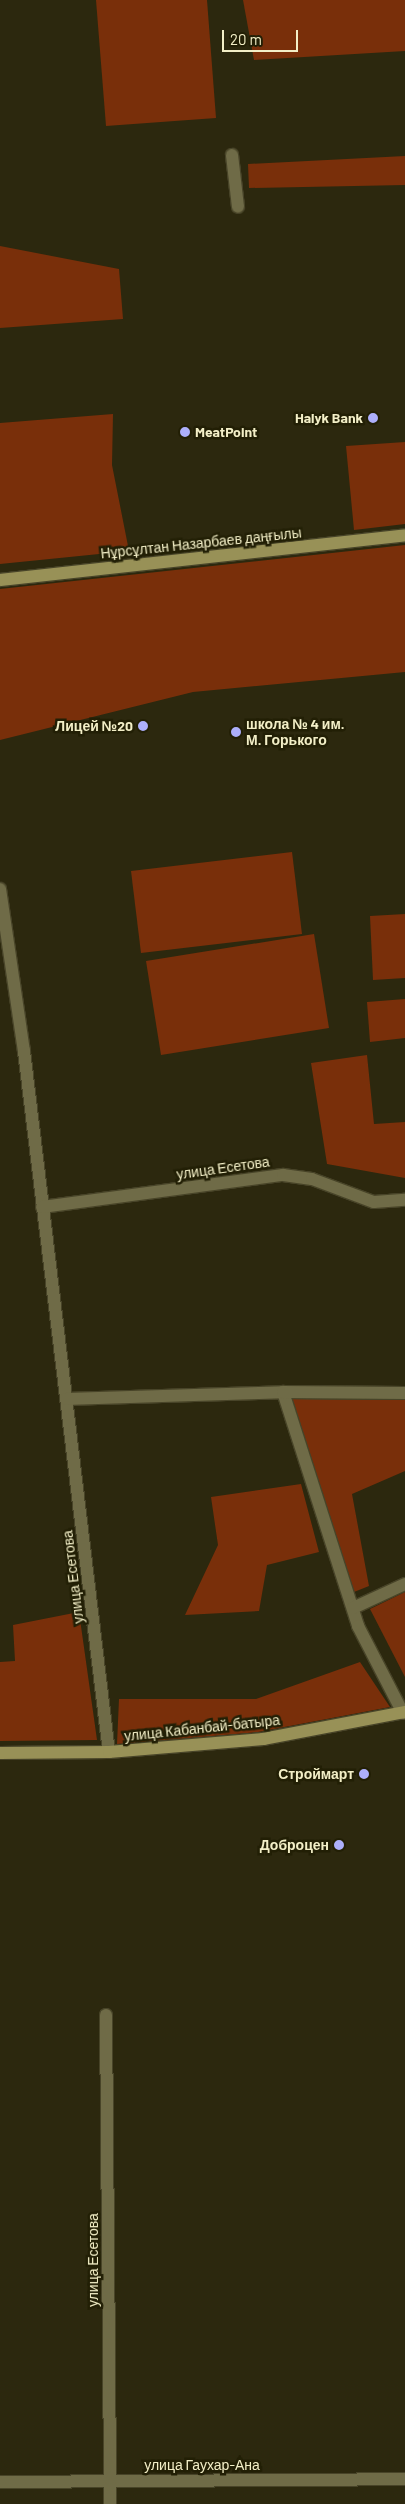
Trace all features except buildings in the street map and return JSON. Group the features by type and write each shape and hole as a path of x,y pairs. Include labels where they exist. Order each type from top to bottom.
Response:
{"main road":[{"name":"Нұрсұлтан Назарбаев даңғылы","path":"0,580 405,535"},
{"name":"улица Кабанбай-батыра","path":"0,1753 110,1752 263,1739 404,1714"}],"street":[{"path":"232,155 238,207"},
{"name":"улица Есетова","path":"0,889 110,1752"},
{"name":"улица Есетова","path":"42,1207 283,1175 312,1178 374,1202 405,1200"},
{"path":"66,1399 283,1392 405,1393"},
{"path":"283,1392 358,1626 404,1714"},
{"path":"353,1608 405,1584"},
{"name":"улица Есетова","path":"106,2015 110,2504"},
{"name":"улица Гаухар-Ана","path":"0,2482 405,2479"}],"shaded area":[{"path":"96,0 207,0 216,118 106,126"},
{"path":"243,0 405,0 405,51 254,60"},
{"path":"405,156 405,185 249,188 248,164"},
{"path":"0,246 119,269 123,319 0,328"},
{"path":"113,414 112,465 129,551 0,564 0,423"},
{"path":"405,442 405,524 354,530 346,446"},
{"path":"405,545 405,672 193,692 0,740 0,589"},
{"path":"292,852 302,934 141,953 131,871"},
{"path":"405,914 405,978 373,980 370,916"},
{"path":"314,934 329,1028 161,1055 146,961"},
{"path":"405,999 405,1038 370,1042 367,1002"},
{"path":"367,1055 374,1124 405,1122 405,1178 327,1164 311,1063"},
{"path":"292,1398 405,1400 405,1471 352,1494 369,1586 354,1592"},
{"path":"301,1484 319,1552 267,1565 259,1611 185,1615 218,1545 211,1497"},
{"path":"405,1592 405,1677 370,1609"},
{"path":"79,1612 97,1740 0,1741 0,1662 15,1661 13,1625"},
{"path":"360,1662 390,1707 258,1732 117,1744 119,1699 256,1699"}],"place":[{"name":"Halyk Bank","path":"373,418"},
{"name":"MeatPoint","path":"185,432"},
{"name":"Лицей №20","path":"143,726"},
{"name":"школа № 4 им. М. Горького","path":"236,732"},
{"name":"Строймарт","path":"364,1774"},
{"name":"Доброцен","path":"339,1845"}]}
